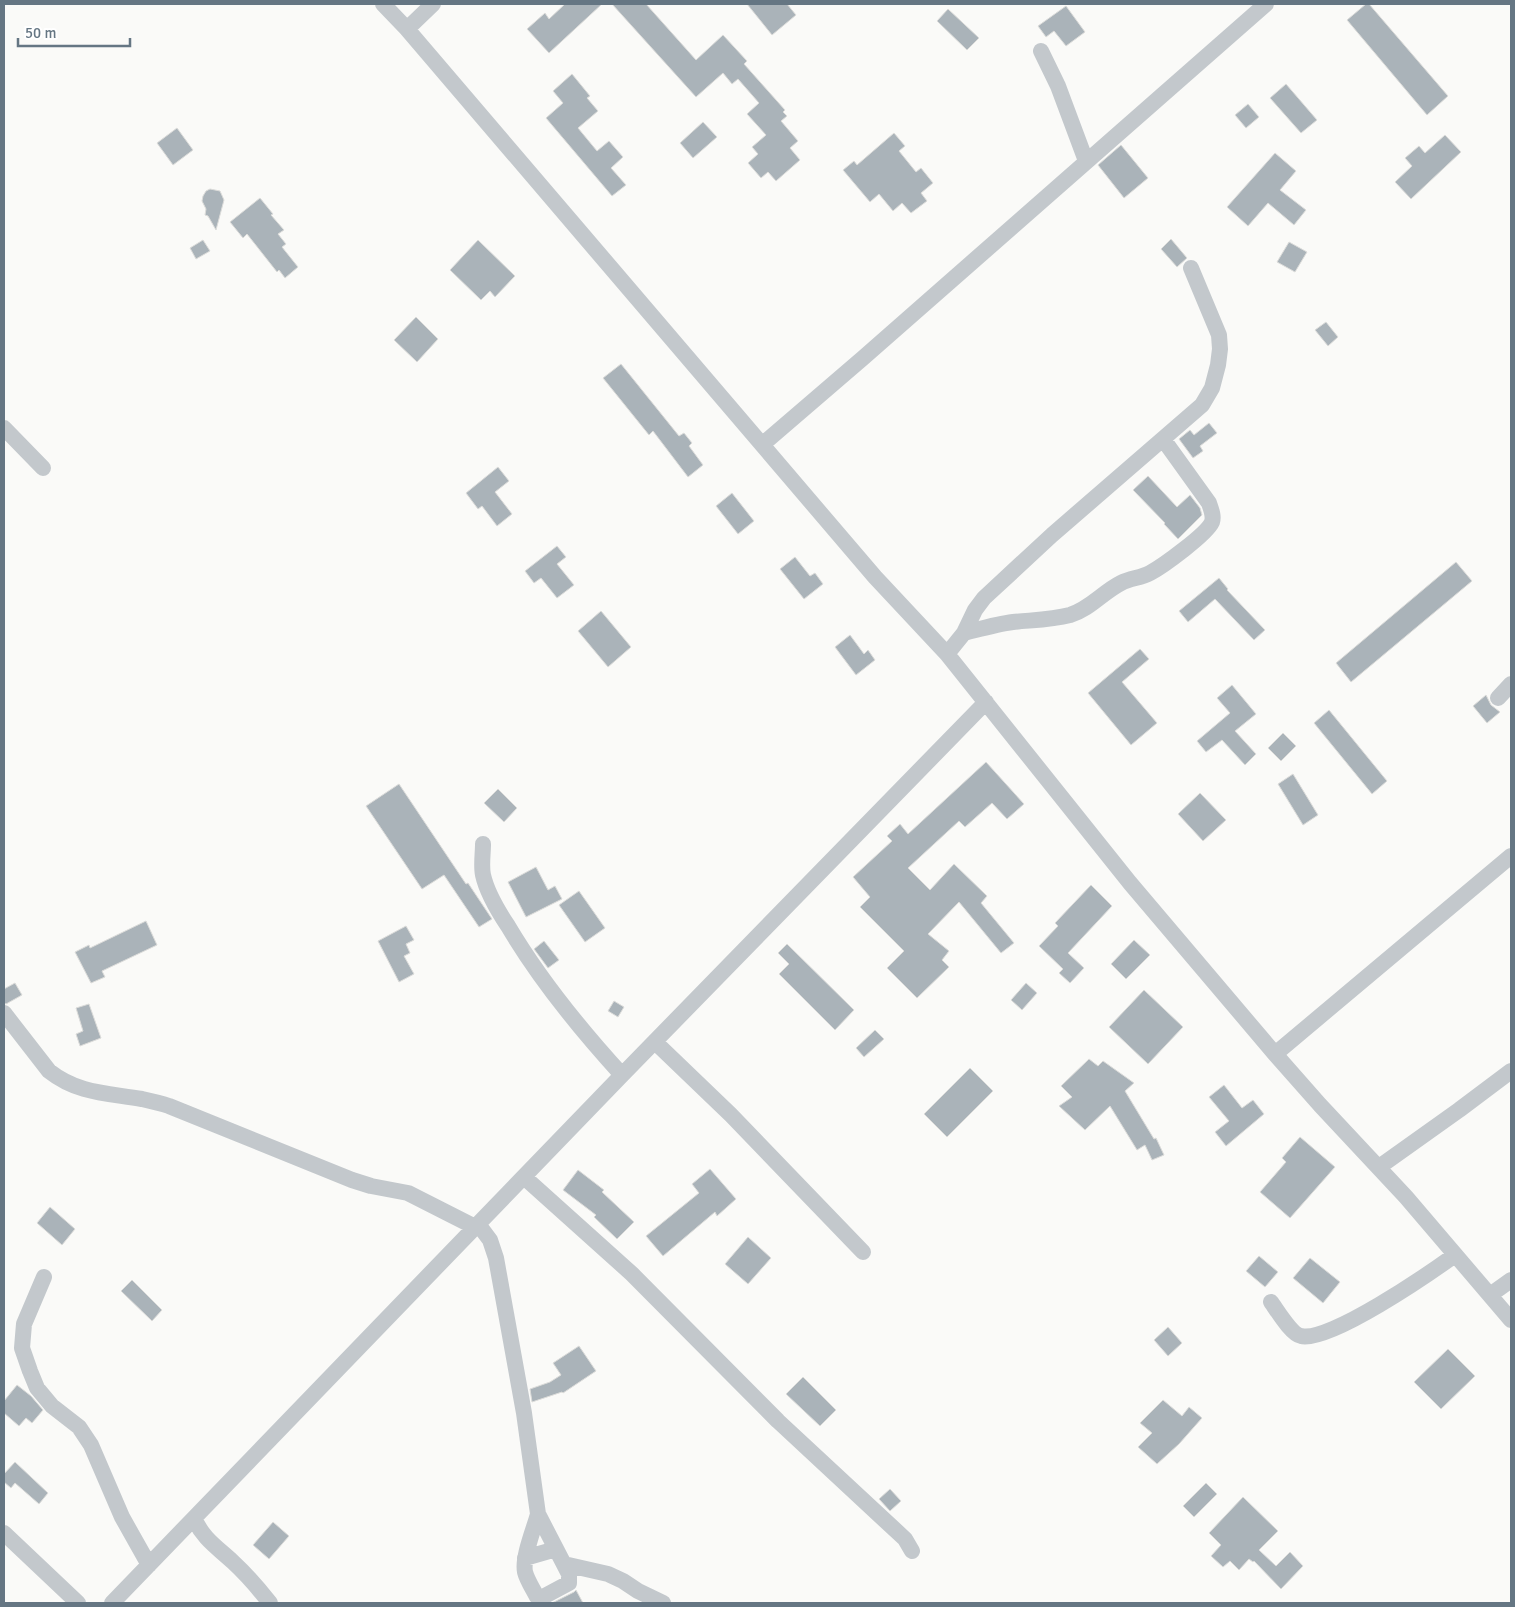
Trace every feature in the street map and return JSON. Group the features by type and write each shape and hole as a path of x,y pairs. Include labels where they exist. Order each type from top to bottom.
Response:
{"street":[{"path":"384,4 875,577 947,654 1130,883 1275,1054 1378,1167 1511,1320"},
{"path":"407,29 433,4"},
{"path":"763,444 1266,4"},
{"path":"1040,51 1058,86 1086,161"},
{"path":"947,654 964,633 975,610 984,598 1202,404 1212,388 1218,365 1219,335 1191,268"},
{"path":"4,428 44,468"},
{"path":"964,633 1011,622 1052,619 1070,615 1081,610 1121,583 1149,574 1188,546 1212,522 1212,514 1209,503 1163,438"},
{"path":"1498,698 1511,684"},
{"path":"112,1603 622,1074 656,1042 986,702"},
{"path":"483,844 482,874 494,904 550,989 593,1044 622,1074"},
{"path":"1275,1054 1511,856"},
{"path":"4,1013 49,1071 72,1085 92,1092 170,1106 352,1180 371,1186 408,1193 476,1226 490,1240 496,1258 524,1413 538,1514 569,1574 569,1583 541,1598 537,1597 525,1574 525,1558 538,1514"},
{"path":"656,1042 731,1115 863,1252"},
{"path":"1378,1167 1468,1104 1511,1071"},
{"path":"524,1177 632,1274 778,1421 905,1539 912,1551"},
{"path":"1271,1302 1294,1333 1300,1336 1312,1336 1331,1330 1360,1316 1424,1278 1455,1255"},
{"path":"44,1277 24,1324 22,1348 30,1371 37,1388 52,1406 79,1428 90,1445 122,1517 149,1565"},
{"path":"1490,1295 1511,1280"},
{"path":"194,1518 200,1531 234,1563 270,1603"},
{"path":"4,1533 78,1603"},
{"path":"525,1558 556,1549"},
{"path":"564,1564 608,1574 663,1603"}],"building":[{"path":"565,4 602,4 549,53 527,29 545,13 549,19"},
{"path":"612,4 646,4 696,60 723,35 747,61 744,64 785,110 783,112 787,116 781,121 798,141 790,148 800,160 776,181 768,172 761,178 748,163 758,154 752,147 766,135 747,114 759,103 738,79 732,84 723,73 696,97"},
{"path":"747,4 787,4 796,15 772,35"},
{"path":"1366,4 1369,4 1448,96 1427,115 1347,20"},
{"path":"1066,6 1085,32 1066,46 1054,31 1046,37 1038,26"},
{"path":"948,9 979,38 967,50 937,21"},
{"path":"572,74 590,96 587,98 598,111 578,128 597,151 609,141 623,157 611,168 626,185 612,196 546,118 563,103 553,91"},
{"path":"1286,84 1317,120 1301,133 1270,98"},
{"path":"1248,104 1259,117 1246,128 1235,115"},
{"path":"703,122 717,137 693,158 680,143"},
{"path":"177,128 193,150 173,165 157,143"},
{"path":"894,133 905,146 899,151 916,172 921,168 933,183 921,193 927,201 911,213 902,203 893,211 879,194 870,202 843,170 854,161 857,165"},
{"path":"1445,135 1461,152 1411,199 1395,182 1412,166 1405,158 1419,146 1425,153"},
{"path":"1121,145 1148,178 1124,198 1098,165"},
{"path":"1275,153 1296,171 1280,190 1306,210 1294,225 1268,203 1248,226 1227,207"},
{"path":"210,189 220,191 224,200 216,230 208,216 205,215 206,209 202,201 206,191"},
{"path":"260,198 284,230 278,234 286,244 282,247 298,267 285,278 279,270 277,272 247,234 243,238 230,222"},
{"path":"1171,239 1187,258 1177,267 1161,249"},
{"path":"203,240 210,251 196,259 190,248"},
{"path":"478,240 515,276 495,297 490,291 481,300 450,270"},
{"path":"1289,242 1307,252 1295,272 1277,262"},
{"path":"416,317 438,339 417,362 394,340"},
{"path":"1326,322 1338,337 1328,346 1315,330"},
{"path":"621,364 679,436 684,433 692,443 689,446 703,465 688,477 653,431 649,435 603,378"},
{"path":"1209,423 1217,433 1200,446 1203,451 1193,458 1179,439 1190,430 1194,435"},
{"path":"498,467 509,481 495,492 512,514 497,526 482,506 478,509 466,493"},
{"path":"1148,476 1177,507 1190,495 1200,508 1202,515 1178,539 1133,490"},
{"path":"732,493 754,521 738,534 716,506"},
{"path":"557,546 566,557 557,564 574,585 557,598 541,578 534,583 525,571"},
{"path":"795,557 810,576 815,573 823,584 804,599 780,569"},
{"path":"1456,562 1472,581 1351,682 1336,663"},
{"path":"1219,578 1227,590 1265,630 1254,640 1215,599 1188,622 1179,611"},
{"path":"601,611 631,647 608,667 578,631"},
{"path":"850,635 864,654 868,650 875,660 856,675 835,647"},
{"path":"1140,649 1149,659 1122,682 1157,723 1131,745 1088,693"},
{"path":"1232,685 1256,714 1235,731 1256,754 1245,765 1222,740 1206,752 1197,741 1230,713 1217,698"},
{"path":"1486,695 1491,705 1500,712 1487,723 1473,706"},
{"path":"1329,710 1387,781 1372,794 1314,723"},
{"path":"1283,733 1296,746 1281,761 1268,748"},
{"path":"986,762 1024,804 1007,819 992,803 965,827 959,821 908,868 930,890 954,864 987,896 981,903 1014,943 1001,953 959,902 928,934 949,951 942,960 949,967 917,998 887,968 904,951 860,907 870,897 853,877 892,841 887,836 900,824 908,834"},
{"path":"1293,774 1318,815 1303,825 1278,784"},
{"path":"399,784 466,884 468,883 492,919 479,927 444,875 422,889 366,806"},
{"path":"498,789 517,808 504,822 484,803"},
{"path":"1200,793 1226,820 1203,841 1178,814"},
{"path":"536,867 548,890 555,886 562,899 526,917 508,882"},
{"path":"1091,885 1112,906 1068,953 1084,968 1070,983 1059,973 1063,969 1039,946 1058,926 1055,923"},
{"path":"579,891 605,928 585,942 559,905"},
{"path":"146,921 157,945 102,971 105,977 91,983 75,952 89,945 90,948"},
{"path":"406,926 414,940 406,944 410,953 404,956 414,974 399,982 378,941"},
{"path":"1134,940 1150,955 1126,979 1111,964"},
{"path":"544,941 559,960 548,968 534,949"},
{"path":"787,944 854,1010 835,1030 779,974 789,964 778,953"},
{"path":"15,983 22,995 6,1004 4,1003 4,989"},
{"path":"1026,983 1037,993 1022,1010 1011,1000"},
{"path":"1144,990 1183,1027 1148,1064 1109,1027"},
{"path":"614,1001 624,1007 618,1017 608,1011"},
{"path":"89,1004 101,1038 80,1046 76,1034 83,1031 76,1008"},
{"path":"875,1030 884,1039 864,1057 856,1048"},
{"path":"1089,1059 1098,1066 1103,1061 1134,1083 1125,1091 1154,1139 1156,1138 1164,1155 1152,1160 1145,1145 1137,1150 1110,1106 1085,1130 1059,1106 1072,1097 1061,1086"},
{"path":"970,1068 993,1091 947,1137 924,1114"},
{"path":"1224,1085 1242,1108 1253,1100 1264,1114 1226,1146 1215,1132 1229,1121 1209,1097"},
{"path":"1300,1137 1335,1167 1290,1218 1260,1192 1286,1162 1282,1158"},
{"path":"710,1169 736,1199 717,1216 715,1212 663,1256 646,1236 699,1193 692,1184"},
{"path":"578,1170 604,1190 602,1192 634,1222 617,1239 594,1217 596,1215 563,1190"},
{"path":"50,1207 75,1229 62,1245 37,1223"},
{"path":"748,1237 771,1258 748,1284 725,1264"},
{"path":"1259,1256 1278,1272 1265,1287 1246,1271"},
{"path":"1310,1258 1340,1282 1323,1303 1293,1278"},
{"path":"132,1280 162,1310 152,1321 121,1291"},
{"path":"1168,1327 1182,1343 1168,1356 1154,1340"},
{"path":"579,1346 596,1371 563,1393 532,1402 530,1389 550,1382 561,1375 553,1363"},
{"path":"1448,1349 1475,1376 1441,1409 1414,1382"},
{"path":"803,1377 836,1410 820,1426 786,1394"},
{"path":"17,1385 31,1396 43,1410 32,1423 26,1418 19,1426 4,1413 4,1401"},
{"path":"1163,1400 1182,1416 1189,1407 1202,1418 1179,1444 1157,1464 1138,1447 1152,1433 1140,1423"},
{"path":"15,1462 48,1493 39,1504 15,1483 11,1488 4,1482 4,1474"},
{"path":"1206,1483 1217,1494 1194,1517 1183,1506"},
{"path":"890,1489 901,1501 890,1511 879,1499"},
{"path":"1243,1497 1278,1531 1259,1550 1276,1566 1290,1552 1303,1566 1281,1589 1254,1561 1249,1559 1239,1570 1230,1561 1223,1567 1211,1556 1221,1545 1209,1533"},
{"path":"273,1522 289,1536 269,1559 253,1545"},
{"path":"576,1590 583,1603 552,1603 574,1592"}]}
